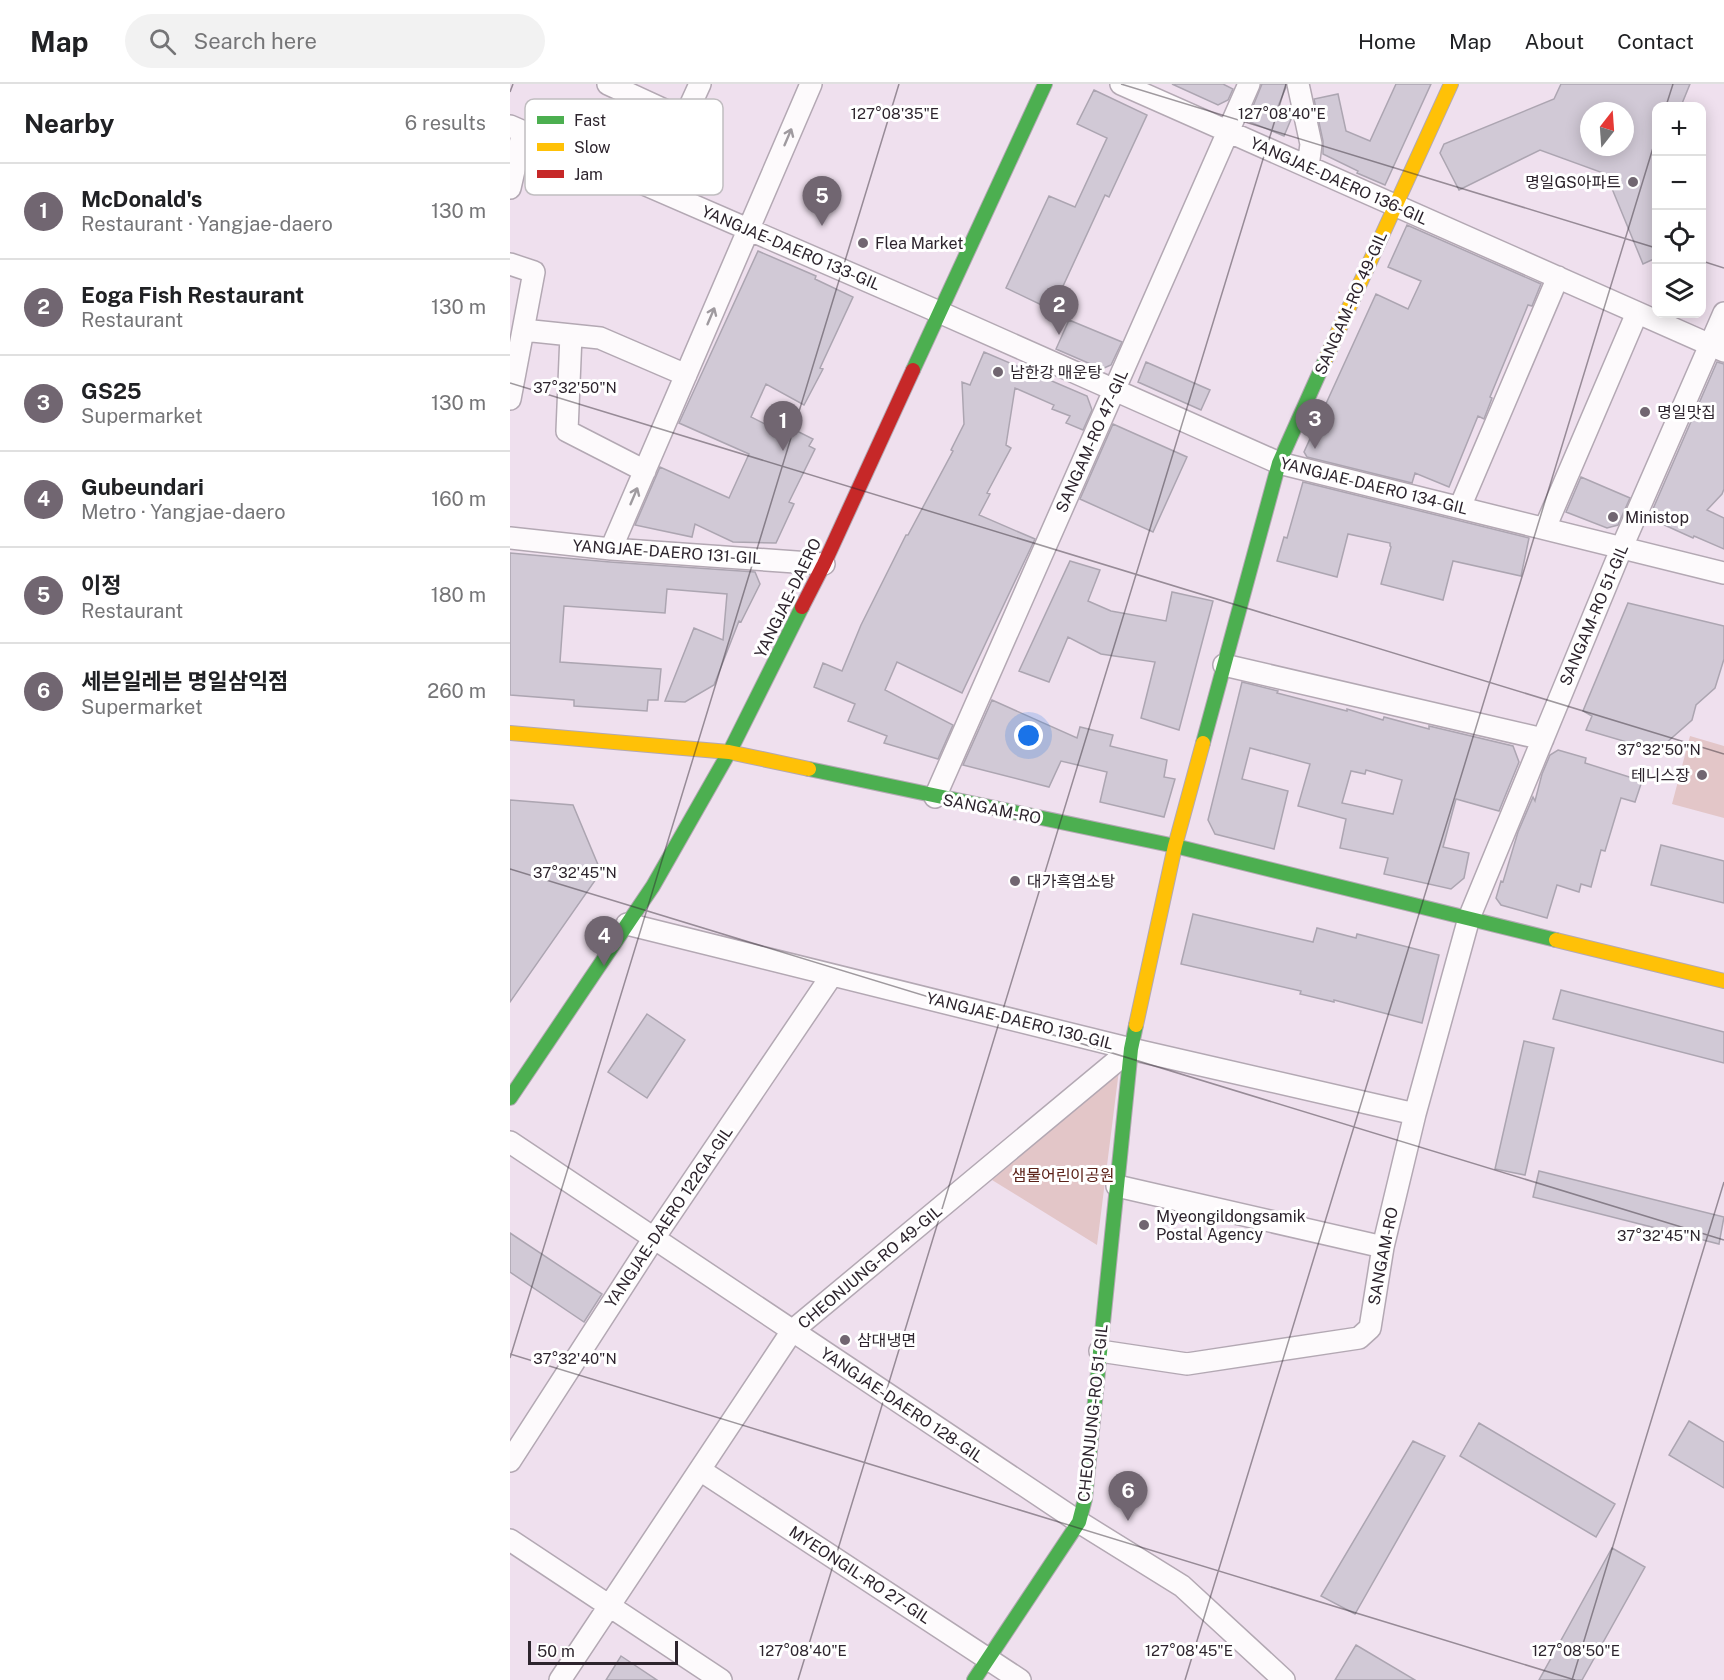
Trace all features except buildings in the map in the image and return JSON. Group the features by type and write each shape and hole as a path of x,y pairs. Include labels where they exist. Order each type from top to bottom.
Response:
{"street":[{"path":"608,84 641,99"},
{"path":"693,99 700,84"},
{"name":"YANGJAE-DAERO","path":"510,1098 653,886 729,752 824,564 1045,84"},
{"name":"YANGJAE-DAERO 136-GIL","path":"1120,84 1717,348"},
{"name":"SANGAM-RO 47-GIL","path":"935,797 1249,84"},
{"path":"1298,84 1311,144 1308,166"},
{"name":"SANGAM-RO 49-GIL","path":"1174,846 1279,463 1450,84"},
{"path":"611,549 808,85"},
{"path":"510,188 517,128"},
{"name":"YANGJAE-DAERO 133-GIL","path":"669,195 939,312"},
{"path":"510,264 534,272 510,399"},
{"path":"1460,507 1558,277"},
{"name":"YANGJAE-DAERO 134-GIL","path":"939,312 1279,463 1724,573"},
{"path":"1545,528 1638,313"},
{"name":"SANGAM-RO 51-GIL","path":"1468,918 1622,548 1717,348 1724,313"},
{"path":"523,330 600,339 686,375"},
{"path":"571,335 567,431 645,471"},
{"name":"YANGJAE-DAERO 131-GIL","path":"510,538 611,549 824,564"},
{"path":"1224,665 1543,739"},
{"name":"SANGAM-RO","path":"510,733 729,752 1174,846 1724,981"},
{"name":"CHEONJUNG-RO 51-GIL","path":"974,1680 1079,1521 1085,1498 1131,1049 1174,846"},
{"name":"SANGAM-RO","path":"1100,1351 1187,1364 1359,1338 1370,1328 1383,1247 1415,1114 1468,918"},
{"name":"YANGJAE-DAERO 130-GIL","path":"627,924 1131,1049 1415,1114"},
{"name":"YANGJAE-DAERO 122GA-GIL","path":"510,1461 654,1238 832,975"},
{"name":"CHEONJUNG-RO 49-GIL","path":"560,1680 792,1331 1131,1049"},
{"name":"YANGJAE-DAERO 128-GIL","path":"510,1142 1079,1521 1182,1586 1281,1678"},
{"path":"1117,1186 1383,1247"},
{"name":"MYEONGIL-RO 27-GIL","path":"700,1470 1020,1680"},
{"path":"510,1540 721,1680"}],"green space":[{"name":"테니스장","path":"1690,736 1724,746 1724,818 1672,804"},
{"name":"샘물어린이공원","path":"1119,1070 1097,1245 992,1180"}],"traffic: fast":[{"path":"913,370 1045,84"},
{"path":"1203,743 1279,463 1326,358"},
{"path":"510,1098 653,886 731,749 802,607"},
{"path":"809,769 1175,846 1556,940"},
{"path":"974,1680 1079,1522 1085,1499 1131,1049 1136,1025"}],"traffic: slow":[{"path":"1326,358 1451,84"},
{"path":"510,733 729,752 809,769"},
{"path":"1136,1025 1175,846 1203,743"},
{"path":"1556,940 1724,981"}],"traffic: jam":[{"path":"802,607 913,370"}],"place":[{"name":"명일GS아파트","path":"1633,182"},
{"name":"이정","path":"822,226"},
{"name":"Flea Market","path":"863,243"},
{"name":"Eoga Fish Restaurant","path":"1059,335"},
{"name":"남한강 매운탕","path":"998,372"},
{"name":"명일맛집","path":"1645,412"},
{"name":"GS25","path":"1315,449"},
{"name":"McDonald's","path":"783,451"},
{"name":"Ministop","path":"1613,517"},
{"name":"테니스장","path":"1702,775"},
{"name":"대가흑염소탕","path":"1015,881"},
{"name":"Gubeundari","path":"604,966"},
{"name":"Myeongildongsamik Postal Agency","path":"1144,1225"},
{"name":"삼대냉면","path":"845,1340"},
{"name":"세븐일레븐 명일삼익점","path":"1128,1521"}]}
